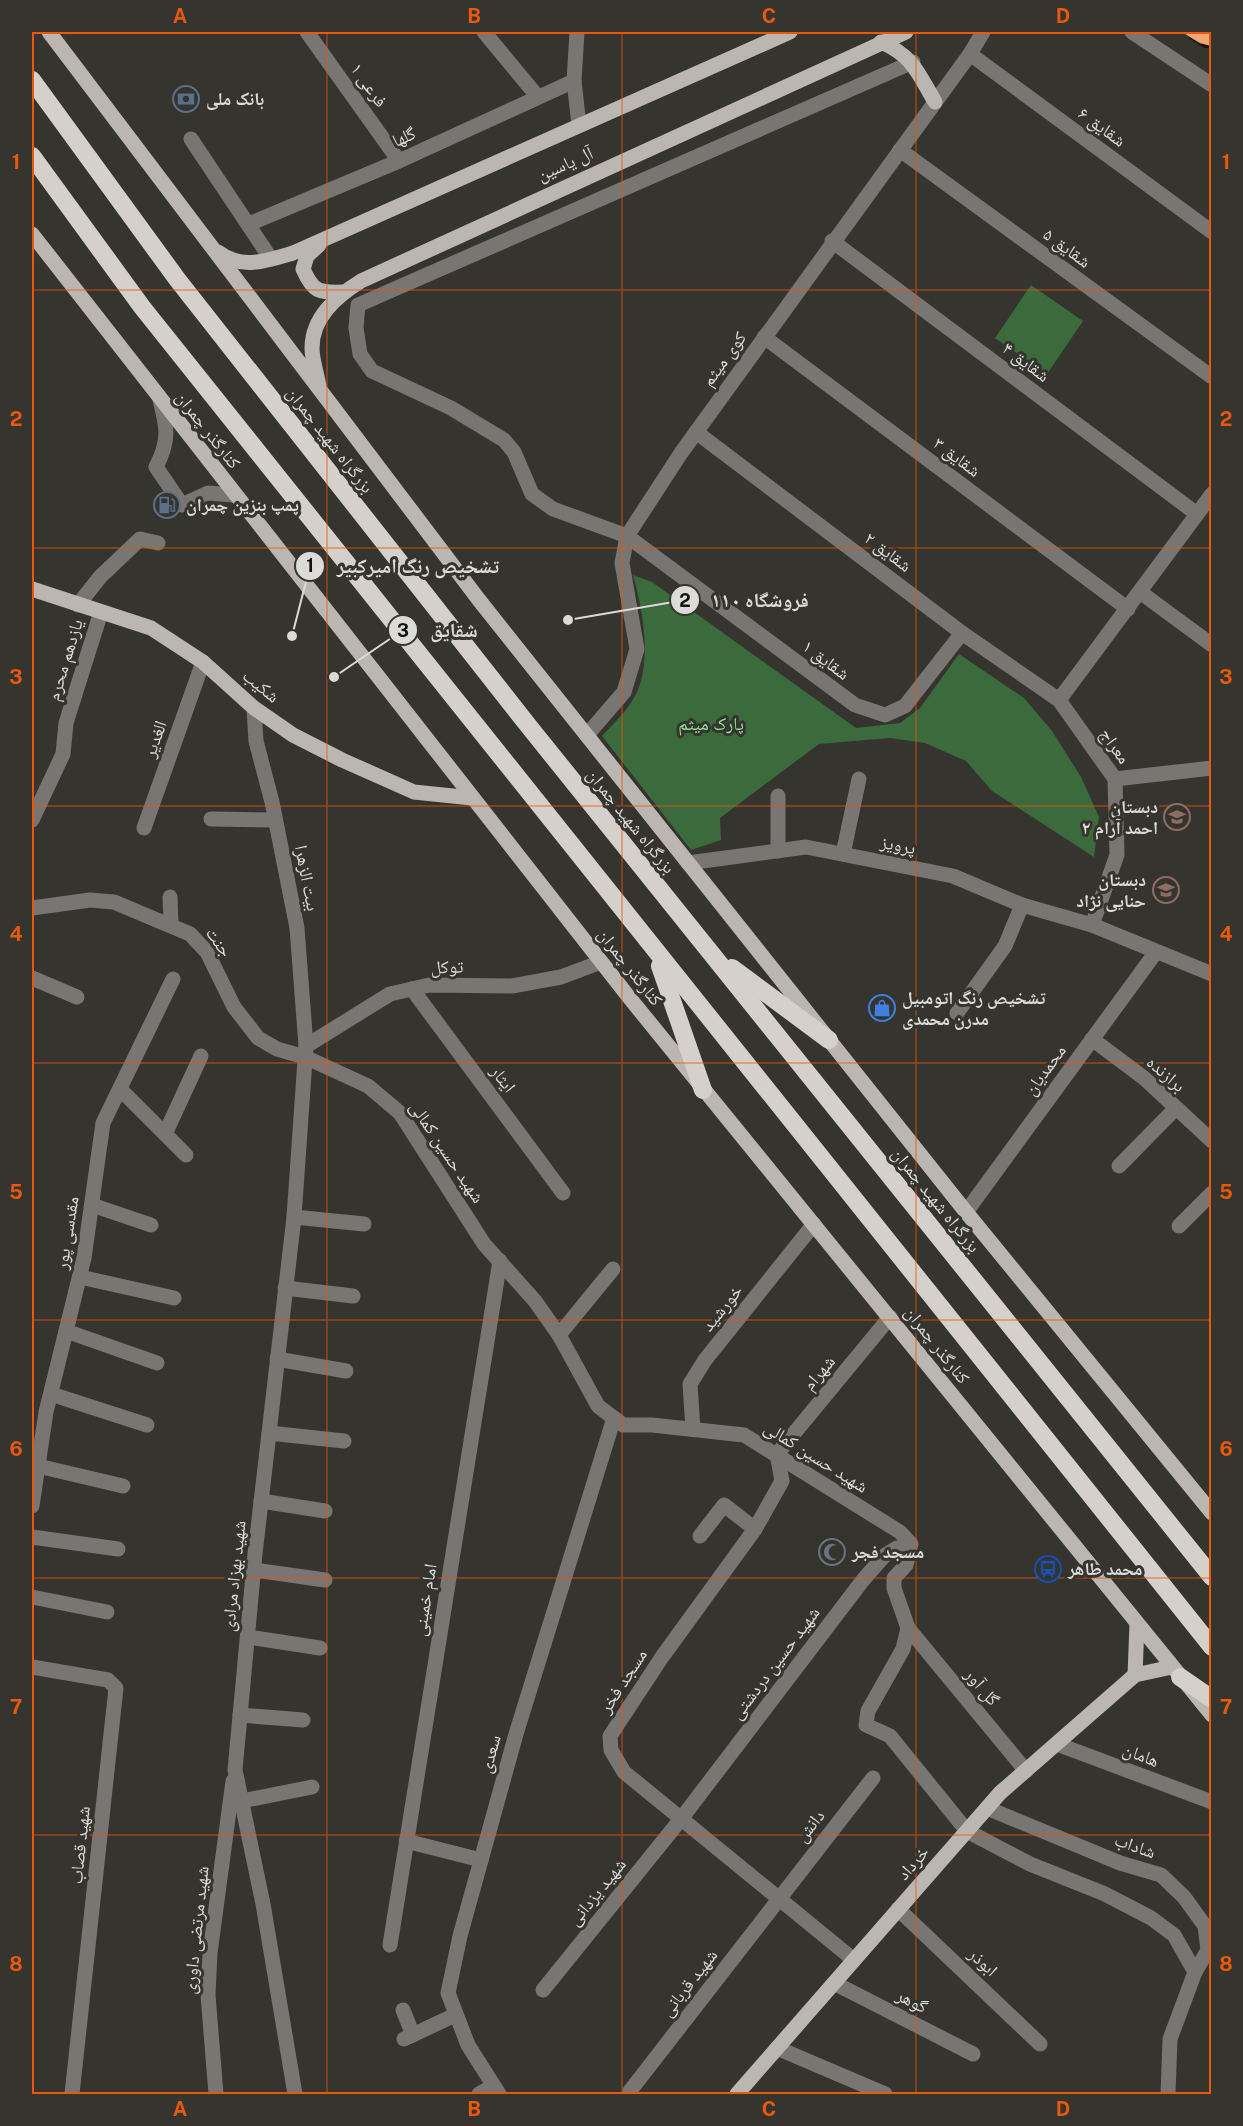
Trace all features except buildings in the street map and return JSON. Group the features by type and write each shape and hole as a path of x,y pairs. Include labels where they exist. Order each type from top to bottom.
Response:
{"highway":[{"name":"بزرگراه شهید چمران","path":"32,80 184,288 710,952 1212,1577"},
{"path":"32,156 141,307 1212,1647"},
{"path":"710,952 829,1040"},
{"path":"656,953 703,1090"},
{"path":"1176,1672 1212,1699"}],"main road":[{"path":"49,32 479,600 966,1212 1212,1513"},
{"name":"آل یاسین","path":"213,249 229,261 260,263 293,253 790,32"},
{"name":"آل یاسین","path":"320,392 312,347 318,321 343,292 398,261 906,32"},
{"path":"881,42 900,50 913,62 935,102"},
{"name":"کنارگذر چمران","path":"32,234 233,495 601,962 1212,1715"},
{"path":"326,238 307,256 303,270 310,285 324,292 343,292"},
{"name":"شکیب","path":"32,590 152,628 203,662 254,708 292,735 414,792 472,798"},
{"path":"1137,1624 1135,1675 1176,1672"},
{"name":"خرداد","path":"737,2094 987,1808 1135,1675"}],"street":[{"name":"فرعی ۱","path":"307,32 399,161"},
{"path":"484,32 538,98"},
{"path":"577,32 574,81 579,125"},
{"name":"کوی میثم","path":"586,735 624,692 637,649 622,563 627,536 696,432 832,241 970,54 983,32"},
{"path":"1132,32 1212,85"},
{"name":"شقایق ۶","path":"970,54 1212,232"},
{"name":"شقایق ۱","path":"913,62 358,305 356,328 360,354 372,370 452,408 504,440 514,452 532,494 553,508 627,536 855,705 885,715 905,706 962,633"},
{"name":"گلها","path":"249,224 399,161 574,81"},
{"path":"191,139 271,259"},
{"name":"شقایق ۵","path":"900,150 1212,378"},
{"name":"شقایق ۴","path":"832,241 1197,513"},
{"name":"شقایق ۳","path":"764,337 1128,609"},
{"path":"160,400 167,428 165,449 156,467 182,505 208,493 233,495"},
{"name":"شقایق ۲","path":"696,432 962,633 1059,700"},
{"path":"1059,700 1212,494"},
{"path":"78,604 100,577 140,539 158,543"},
{"path":"1140,592 1212,645"},
{"name":"یازدهم محرم","path":"32,820 63,754 66,723 101,612"},
{"name":"الغدیر","path":"144,828 203,662"},
{"name":"معراج","path":"1059,700 1114,779 1117,855 1092,925"},
{"name":"بیت الزهرا","path":"254,708 256,741 297,928 306,1052"},
{"path":"1114,779 1212,768"},
{"path":"843,854 859,779"},
{"path":"778,796 778,851"},
{"path":"211,819 275,820"},
{"name":"پرویز","path":"688,863 807,847 953,876 1022,906 1092,925 1212,974"},
{"path":"170,897 171,923"},
{"name":"جنت","path":"32,909 90,900 114,903 171,923 190,934 207,952 234,1007 258,1038 277,1050 306,1052"},
{"path":"957,1013 1005,946 1022,906"},
{"name":"محمدیان","path":"966,1212 1156,952"},
{"name":"توکل","path":"306,1052 390,994 429,986 512,986 561,977 601,962"},
{"path":"32,978 77,997"},
{"name":"مقدسی پور","path":"32,1506 38,1467 39,1410 51,1394 80,1277 103,1123 173,979"},
{"name":"ایثار","path":"412,989 563,1193"},
{"name":"برازنده","path":"1092,1039 1144,1078 1212,1142"},
{"name":"شهید بهزاد مرادی","path":"295,2094 263,1904 235,1770 261,1501 294,1217 306,1052"},
{"name":"شهید حسین کمالی","path":"306,1052 368,1086 400,1113 484,1244 535,1301 558,1335 598,1406 623,1425 744,1435 900,1532 911,1544 910,1552"},
{"path":"165,1134 201,1056"},
{"path":"120,1089 186,1155"},
{"path":"1119,1166 1176,1108"},
{"path":"1179,1226 1212,1193"},
{"path":"92,1205 151,1225"},
{"path":"294,1217 364,1224"},
{"name":"خورشید","path":"693,1429 690,1384 705,1360 814,1224"},
{"name":"امام خمینی","path":"390,1945 500,1261"},
{"path":"558,1335 613,1269"},
{"path":"80,1277 174,1298"},
{"path":"285,1288 353,1296"},
{"name":"شهرام","path":"777,1454 890,1317"},
{"path":"66,1331 157,1363"},
{"path":"277,1359 346,1371"},
{"path":"51,1394 147,1425"},
{"name":"سعدی","path":"496,2090 468,2044 448,1994 460,1936 520,1722 614,1418"},
{"path":"269,1433 344,1441"},
{"name":"مسجد فخر","path":"777,1454 782,1481 755,1529 662,1657 610,1736 611,1750 624,1772 854,1960"},
{"path":"38,1467 123,1486"},
{"path":"261,1501 325,1511"},
{"path":"700,1536 724,1505 755,1529"},
{"path":"32,1537 118,1549"},
{"name":"شهید حسین دردشتی","path":"681,1819 877,1564 897,1548 910,1552"},
{"path":"910,1552 906,1565 894,1578 894,1588 908,1628 903,1649 872,1702 866,1725 890,1736 967,1831 1030,1864 1106,1894 1151,1918 1174,1935 1195,1972"},
{"path":"254,1570 325,1580"},
{"path":"32,1597 107,1612"},
{"name":"گل آور","path":"908,1628 1026,1771"},
{"path":"248,1637 320,1648"},
{"name":"شهید قصاب","path":"32,1667 108,1680 116,1688 72,2094"},
{"path":"240,1715 303,1720"},
{"name":"هامان","path":"1057,1744 1212,1802"},
{"name":"شهید مرتضی داوری","path":"216,2094 208,1995 210,1953 235,1770"},
{"name":"دانش","path":"778,1898 873,1778"},
{"path":"242,1802 312,1787"},
{"name":"شاداب","path":"987,1808 1120,1863 1161,1875 1184,1897 1205,1926 1208,1950 1195,1972 1170,2039 1168,2094"},
{"name":"شهید یزدانی","path":"543,1990 681,1819"},
{"path":"406,1841 481,1860"},
{"name":"شهید قربانی","path":"630,2091 778,1898"},
{"name":"ابوذر","path":"898,1909 1040,2044"},
{"name":"گوهر","path":"834,1983 973,2054"},
{"path":"403,2010 408,2037 455,2015"},
{"path":"777,2048 849,2087 885,2094"},
{"path":"478,2094 496,2090"}],"green space":[{"path":"1031,285 1083,321 1047,374 995,338"},
{"name":"پارک میثم","path":"633,575 652,582 856,728 900,723 920,708 959,654 1024,698 1052,731 1081,777 1099,817 1094,857 992,791 966,761 925,743 890,738 819,744 720,818 721,840 691,850 602,736 632,701 639,688 643,672 645,656 643,622"}],"place":[{"name":"بانک ملی","path":"186,99"},
{"name":"پمپ بنزین چمران","path":"167,505"},
{"name":"فروشگاه ۱۱۰","path":"568,620"},
{"name":"تشخیص رنگ امیرکبیر","path":"292,636"},
{"name":"شقایق","path":"334,677"},
{"name":"دبستان احمد آرام ۲","path":"1177,817"},
{"name":"دبستان حنایی نژاد","path":"1166,890"},
{"name":"تشخیص رنگ اتومبیل مدرن محمدی","path":"882,1008"},
{"name":"مسجد فجر","path":"832,1552"},
{"name":"محمد طاهر","path":"1048,1569"}]}
